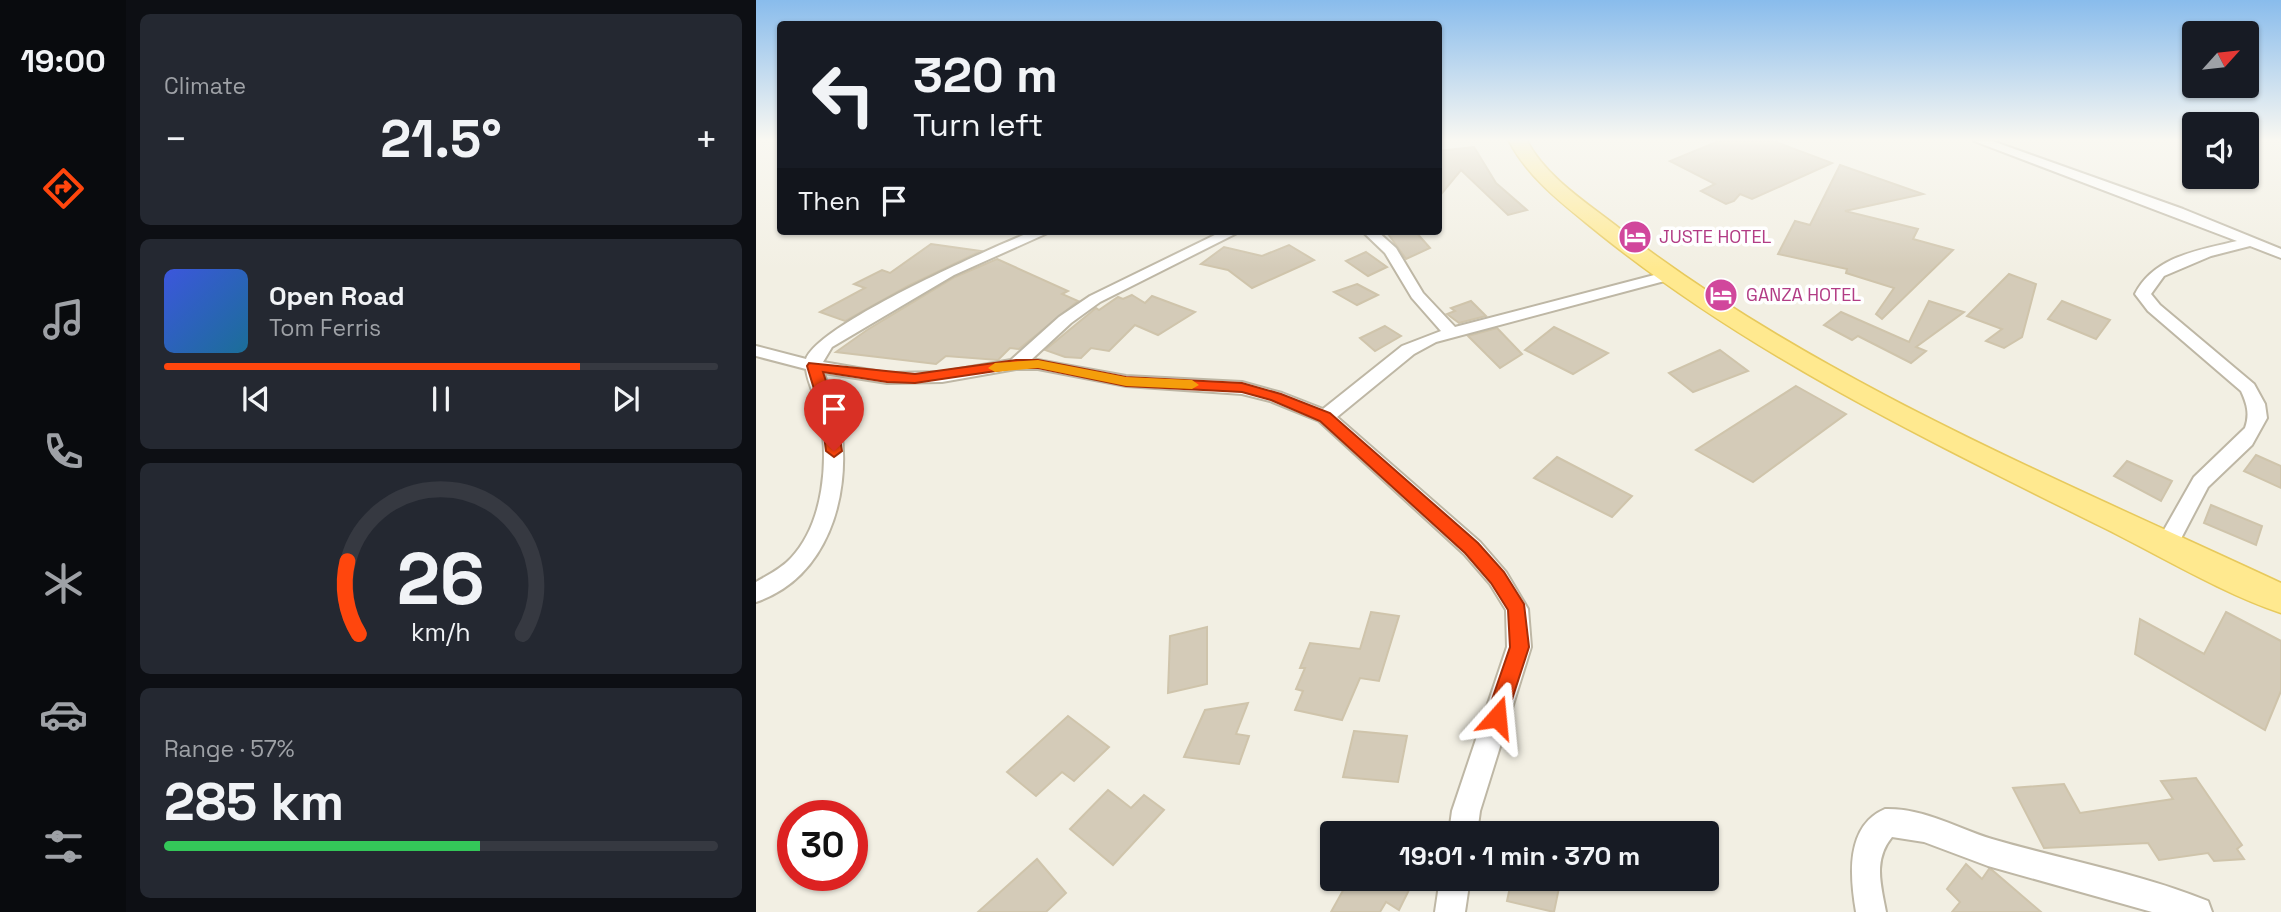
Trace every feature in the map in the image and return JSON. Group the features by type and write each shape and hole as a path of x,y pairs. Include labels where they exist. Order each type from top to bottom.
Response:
{"main road":[{"path":"1552,184 1667,276 1805,362 1936,431 2281,599"}],"street":[{"path":"2100,184 2281,254"},
{"path":"756,593 799,565 817,540 827,502 834,451 829,412 814,366 816,353 827,342 904,295 1036,235"},
{"path":"1016,364 1065,320 1095,299 1226,235"},
{"path":"1373,235 1391,251 1417,295 1450,332"},
{"path":"2167,544 2202,480 2246,442 2257,420 2259,404 2248,388 2223,365 2154,308 2143,293 2145,285 2152,275 2171,265 2252,242"},
{"path":"1325,417 1408,350 1450,332 1667,276"},
{"path":"756,351 814,366 887,378 915,379 1016,364 1038,364 1126,381 1242,388 1276,397 1325,417 1472,548 1498,578 1517,609 1520,647 1465,821"},
{"path":"1871,912 1865,854 1872,837 1885,823 1903,821 1988,852 2120,887 2197,912"},
{"path":"1450,912 1453,891"}],"building":[{"path":"1442,184 1450,184 1442,193"},
{"path":"1475,184 1497,184 1527,210 1508,215"},
{"path":"1715,184 1786,184 1752,199 1740,194 1734,201 1726,204 1701,191"},
{"path":"1831,184 1893,184 1923,194 1845,211 1918,229 1913,239 1953,250 1882,319 1876,314 1894,288 1846,273 1847,269 1778,254 1795,221 1810,225"},
{"path":"1389,235 1419,235 1430,248 1406,259"},
{"path":"931,244 981,251 908,286 845,321 820,312 865,288 854,284 882,270 890,273"},
{"path":"1289,245 1314,260 1252,288 1228,270 1201,264 1224,247 1262,256"},
{"path":"1366,252 1387,267 1368,276 1346,261"},
{"path":"997,259 1068,291 1062,294 1078,301 1019,349 1010,348 998,360 946,356 936,364 836,352 955,277"},
{"path":"2009,274 2036,284 2022,337 2004,348 1986,341 2002,329 1967,316"},
{"path":"1357,284 1378,295 1357,305 1334,292"},
{"path":"1132,295 1145,303 1152,296 1195,312 1158,335 1135,325 1109,351 1091,348 1081,358 1065,357 1045,350 1096,308 1099,310 1118,297 1123,299"},
{"path":"1471,301 1486,316 1459,323 1447,314 1455,311 1451,308"},
{"path":"1929,301 1964,312 1916,347 1926,351 1911,363 1858,336 1852,340 1824,325 1841,312 1909,342"},
{"path":"2062,301 2110,320 2096,339 2048,319"},
{"path":"1385,326 1401,336 1375,351 1360,338"},
{"path":"1554,327 1608,353 1573,374 1525,350"},
{"path":"1497,328 1522,354 1500,368 1468,336"},
{"path":"1720,350 1748,371 1693,392 1669,373"},
{"path":"1796,386 1846,414 1753,482 1696,450"},
{"path":"2256,455 2281,466 2281,488 2244,471"},
{"path":"1557,457 1632,496 1612,517 1534,478"},
{"path":"2127,461 2172,481 2161,501 2114,476"},
{"path":"2211,505 2262,526 2256,545 2204,523"},
{"path":"1371,612 1399,616 1379,681 1360,678 1342,720 1295,710 1303,691 1296,689 1305,668 1300,668 1310,643 1360,649"},
{"path":"2226,612 2281,641 2281,691 2265,730 2135,654 2140,619 2204,654"},
{"path":"1207,627 1207,684 1168,693 1170,636"},
{"path":"1248,703 1236,734 1249,736 1239,764 1184,757 1205,710"},
{"path":"1068,716 1109,747 1074,781 1062,772 1036,796 1007,772"},
{"path":"1354,731 1407,736 1398,782 1343,777"},
{"path":"2196,778 2242,845 2237,849 2244,859 2214,861 2208,853 2159,860 2148,843 2044,848 2013,788 2064,784 2080,813 2173,799 2161,781"},
{"path":"1108,790 1131,808 1144,795 1164,810 1113,865 1070,829"},
{"path":"1037,859 1066,893 1046,912 978,912"},
{"path":"1966,864 1982,879 1989,869 1992,870 2041,912 1952,912 1960,902 1947,889"},
{"path":"1343,891 1408,891 1399,910 1386,902 1380,912 1331,912"},
{"path":"1509,891 1558,891 1554,912 1507,901"}],"slow traffic":[{"path":"995,368 1038,364 1126,381 1192,385"}],"place":[{"name":"JUSTE HOTEL","path":"1635,237"},
{"name":"GANZA HOTEL","path":"1721,295"}],"route":[{"path":"834,451 829,412 814,366 887,378 915,379 1016,364 1038,364 1126,381 1242,388 1276,397 1325,417 1472,548 1498,578 1517,609 1520,647 1497,717"}]}
